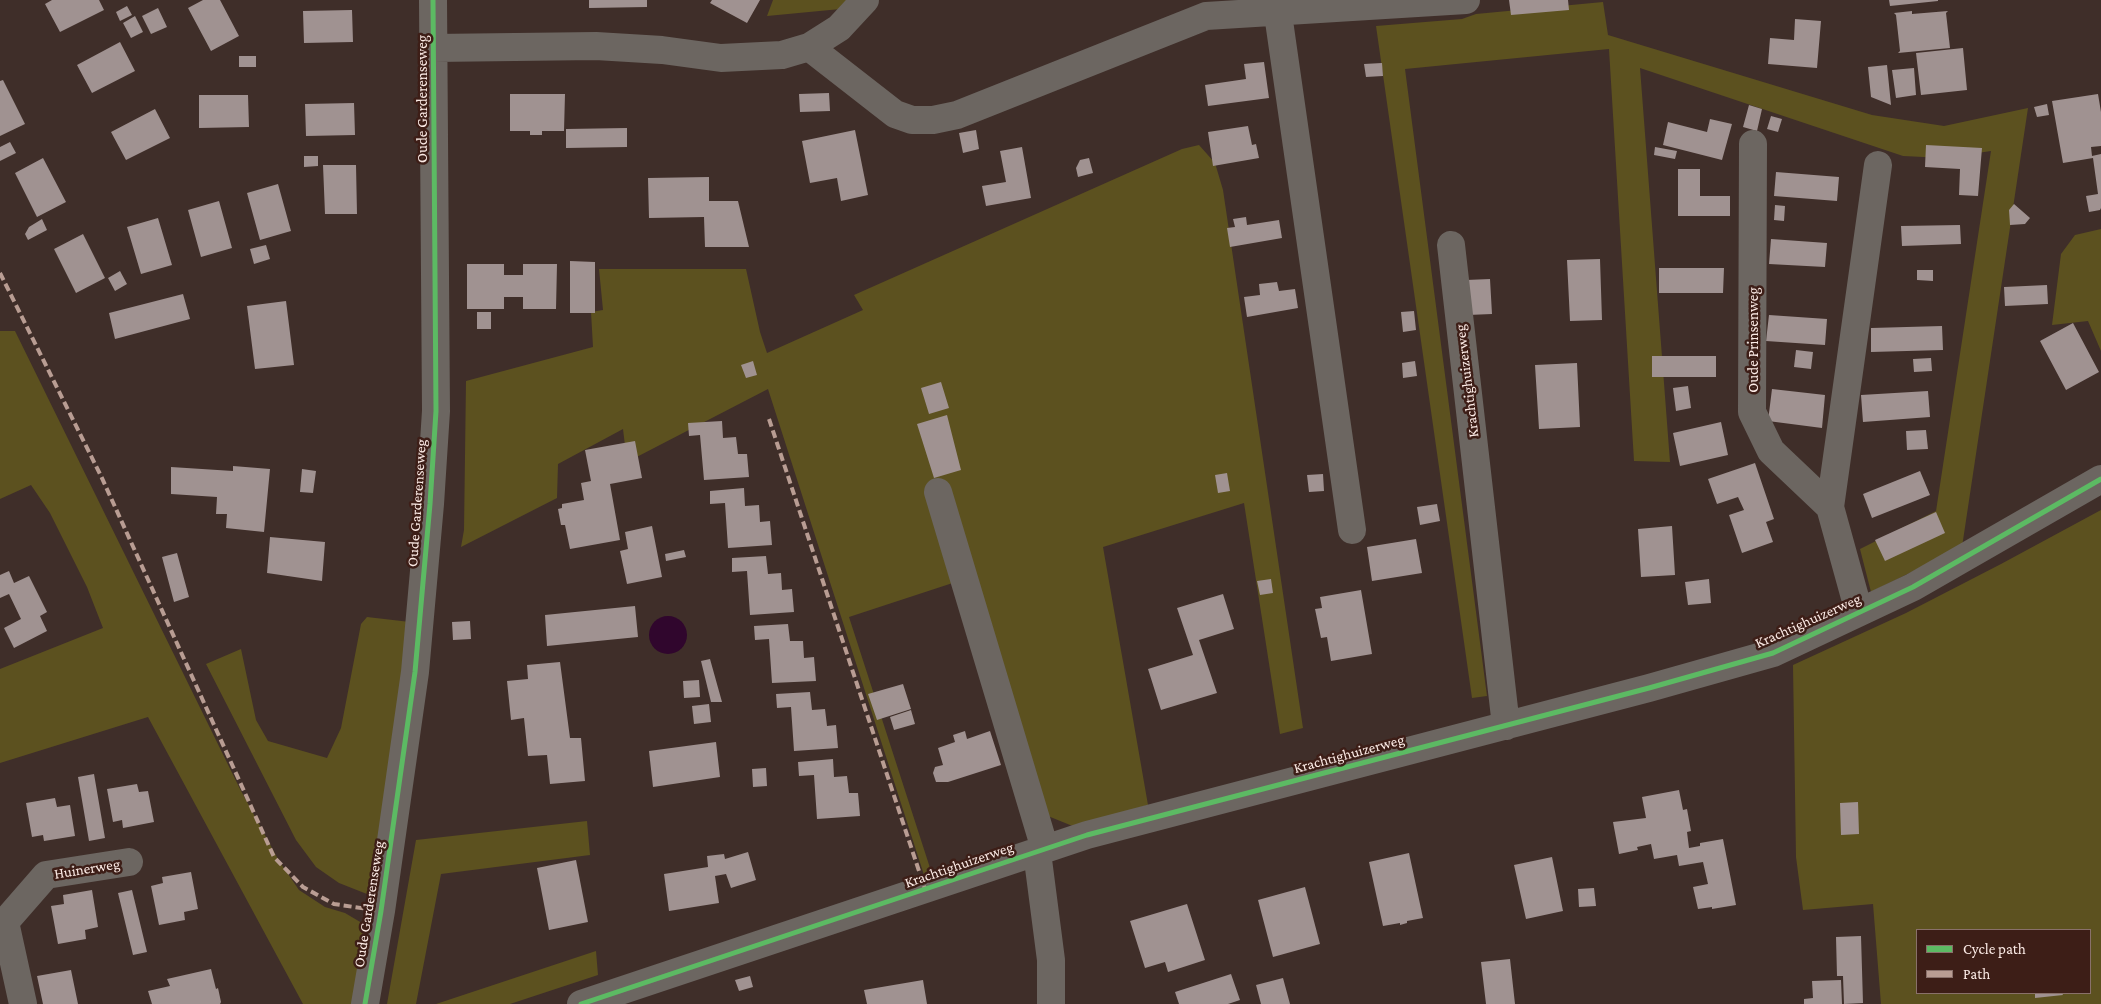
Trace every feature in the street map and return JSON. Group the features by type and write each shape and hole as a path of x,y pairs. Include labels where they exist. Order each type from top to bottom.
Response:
{"street":[{"name":"Oude Garderenseweg","path":"365,1004 381,911 416,672 430,504 436,411 433,0"},
{"path":"434,48 596,46 662,50 721,58 782,55 809,47 839,28 865,0"},
{"path":"809,47 895,114 912,120 933,120 957,114 1206,16 1277,6 1466,0"},
{"path":"1277,6 1352,530"},
{"name":"Oude Prinsenweg","path":"1753,144 1752,412 1771,451 1830,507"},
{"path":"1859,612 1830,507 1878,165"},
{"name":"Krachtighuizerweg","path":"1452,245 1506,726"},
{"name":"Krachtighuizerweg","path":"581,1004 1087,835 1506,726 1773,654 1913,586 2101,479"},
{"path":"938,492 1041,851"},
{"name":"Krachtighuizerweg","path":"1041,851 1051,960 1051,1004"},
{"name":"Huinerweg","path":"23,1004 5,922 46,875 129,862"}],"shaded area":[{"path":"773,0 857,0 851,8 767,16"},
{"path":"1603,2 1608,35 1872,115 1944,126 2028,108 1962,547 1871,592 1860,549 1936,511 1991,151 1944,158 1903,156 1640,68 1670,462 1634,461 1609,49 1405,69 1487,696 1472,698 1376,26 1462,19 1476,14"},
{"path":"1199,145 1215,163 1223,190 1303,728 1280,734 1244,503 1103,547 1148,805 1075,827 1043,814 974,576 849,617 931,871 924,875 768,389 627,462 623,429 558,464 557,498 461,547 464,530 466,381 593,347 591,312 603,310 599,269 746,269 760,332 767,353 863,310 854,295 1182,149"},
{"path":"2101,229 2101,351 2088,321 2052,325 2061,254 2075,235"},
{"path":"0,331 15,331 240,789 279,861 299,890 325,907 345,913 367,926 353,1004 303,1004 148,717 0,763 0,669 103,628 87,587 50,513 31,485 0,499"},
{"path":"2101,510 2101,1004 1881,1004 1873,904 1803,910 1796,857 1793,665 1906,613"},
{"path":"668,616 681,622 687,635 681,648 668,654 655,648 649,635 655,622"},
{"path":"367,617 410,622 372,896 339,883 316,867 296,840 206,664 241,649 256,720 268,741 327,758 341,728 361,624"},
{"path":"587,821 590,855 441,874 416,1004 387,1004 416,840"},
{"path":"596,951 598,975 510,1004 436,1004"}],"building":[{"path":"52,0 99,0 104,10 60,32 45,4"},
{"path":"203,0 220,0 239,36 211,51 188,8"},
{"path":"589,0 647,0 647,7 589,8"},
{"path":"712,0 760,0 747,23 710,3"},
{"path":"1509,0 1568,0 1569,10 1511,15"},
{"path":"1889,0 1938,0 1938,1 1890,6"},
{"path":"127,6 132,15 120,21 116,12"},
{"path":"158,8 167,27 151,34 142,16"},
{"path":"352,10 353,42 304,43 303,11"},
{"path":"1912,11 1912,14 1948,11 1946,13 1950,48 1898,53 1900,51 1896,15 1894,13"},
{"path":"135,16 143,32 131,38 123,23"},
{"path":"1795,19 1821,21 1817,68 1768,64 1770,38 1794,40"},
{"path":"120,42 135,71 92,93 77,65"},
{"path":"1963,48 1967,90 1921,95 1916,53"},
{"path":"239,56 256,56 256,67 239,67"},
{"path":"1264,62 1269,98 1208,106 1205,85 1246,79 1244,64"},
{"path":"1382,63 1383,76 1366,77 1364,64"},
{"path":"1887,65 1891,105 1871,97 1868,67"},
{"path":"1914,68 1916,95 1896,98 1892,70"},
{"path":"3,80 25,124 0,136 0,81"},
{"path":"829,93 830,111 800,112 799,94"},
{"path":"510,94 565,94 564,131 542,131 542,135 530,135 530,131 510,131"},
{"path":"2098,94 2101,112 2101,146 2091,147 2092,156 2101,154 2101,208 2100,210 2089,212 2086,196 2098,194 2093,158 2063,163 2052,101"},
{"path":"199,95 248,95 249,127 199,128"},
{"path":"354,103 355,135 306,136 305,104"},
{"path":"2047,104 2049,115 2037,117 2034,107"},
{"path":"1749,105 1762,109 1757,131 1743,127"},
{"path":"155,109 170,138 126,160 111,132"},
{"path":"1771,116 1782,119 1778,132 1767,129"},
{"path":"1710,119 1732,124 1722,160 1663,145 1668,122 1707,132"},
{"path":"1248,126 1252,145 1256,144 1259,158 1213,166 1208,132"},
{"path":"627,128 627,147 566,148 566,129"},
{"path":"855,130 868,195 841,201 837,178 810,183 802,141"},
{"path":"976,130 979,149 963,153 959,133"},
{"path":"10,142 16,153 0,161 0,147"},
{"path":"1926,145 1982,148 1978,196 1959,195 1960,169 1925,167"},
{"path":"1022,147 1031,198 986,206 982,186 1006,182 1000,151"},
{"path":"1655,147 1677,151 1675,159 1654,155"},
{"path":"304,156 318,156 318,166 304,167"},
{"path":"43,158 66,202 37,217 15,173"},
{"path":"1089,158 1093,173 1078,177 1076,168 1080,160"},
{"path":"323,165 356,165 357,214 325,214"},
{"path":"1678,169 1700,169 1700,196 1730,196 1730,216 1678,216"},
{"path":"1776,172 1839,177 1837,201 1774,196"},
{"path":"709,177 709,201 738,201 749,247 705,247 704,217 649,218 648,178"},
{"path":"278,184 291,231 260,240 247,193"},
{"path":"219,201 232,248 201,257 188,210"},
{"path":"2014,204 2030,218 2025,224 2010,225 2009,210"},
{"path":"1775,205 1785,206 1784,221 1774,220"},
{"path":"1246,217 1247,225 1279,220 1282,238 1230,247 1227,228 1235,227 1233,219"},
{"path":"158,218 172,265 141,274 127,227"},
{"path":"42,219 47,230 28,240 25,234 29,227"},
{"path":"1960,225 1961,244 1902,246 1901,226"},
{"path":"83,234 105,278 76,293 54,249"},
{"path":"1771,239 1827,243 1825,267 1769,264"},
{"path":"266,245 270,259 254,264 250,249"},
{"path":"1600,259 1602,320 1570,321 1567,260"},
{"path":"570,261 595,262 595,313 570,313"},
{"path":"467,264 504,264 504,275 523,275 523,264 557,264 556,309 523,309 523,297 504,297 504,309 467,309"},
{"path":"1659,268 1724,268 1723,293 1659,293"},
{"path":"1917,270 1933,270 1933,281 1917,280"},
{"path":"120,271 127,284 115,291 108,278"},
{"path":"1490,279 1492,314 1468,315 1466,280"},
{"path":"1277,282 1279,291 1295,289 1298,308 1247,317 1244,297 1260,295 1259,284"},
{"path":"2047,285 2048,304 2005,306 2004,287"},
{"path":"183,294 190,319 115,339 109,313"},
{"path":"286,301 294,365 255,369 247,306"},
{"path":"1414,311 1416,330 1403,332 1401,312"},
{"path":"477,312 491,312 491,329 477,329"},
{"path":"1769,315 1827,319 1825,345 1766,341"},
{"path":"2073,323 2099,372 2066,390 2040,341"},
{"path":"1942,326 1943,350 1871,352 1871,328"},
{"path":"1796,350 1813,352 1811,369 1794,367"},
{"path":"1652,356 1716,356 1716,377 1652,377"},
{"path":"1931,358 1932,371 1914,372 1913,359"},
{"path":"753,361 757,375 746,378 741,365"},
{"path":"1415,361 1417,376 1403,378 1402,363"},
{"path":"1577,363 1580,427 1539,429 1535,365"},
{"path":"941,382 949,408 929,414 921,388"},
{"path":"1688,386 1691,408 1676,411 1673,388"},
{"path":"1772,389 1825,395 1822,428 1768,421"},
{"path":"1928,391 1930,417 1863,422 1861,395"},
{"path":"947,415 961,470 934,478 917,424"},
{"path":"722,421 723,438 736,437 738,454 747,454 749,477 704,480 700,435 689,436 688,423"},
{"path":"1721,422 1728,455 1680,466 1673,433"},
{"path":"1926,430 1928,449 1907,450 1906,431"},
{"path":"635,441 642,478 610,484 620,540 570,549 565,525 561,525 558,509 562,508 562,504 584,500 581,483 591,481 585,450"},
{"path":"1755,463 1774,519 1766,522 1773,542 1742,553 1729,515 1744,510 1738,497 1717,504 1708,479"},
{"path":"233,466 270,469 264,532 226,528 227,514 216,514 217,497 171,494 171,467 233,471"},
{"path":"302,469 316,471 313,493 300,492"},
{"path":"1920,471 1930,495 1872,518 1863,494"},
{"path":"1227,473 1230,491 1218,493 1215,475"},
{"path":"1323,474 1324,491 1309,492 1307,475"},
{"path":"744,488 745,506 759,505 760,522 770,521 772,545 728,548 725,503 710,504 710,491"},
{"path":"1437,504 1440,521 1420,525 1417,507"},
{"path":"1936,512 1945,533 1885,561 1875,540"},
{"path":"652,526 662,577 627,584 620,551 628,549 625,532"},
{"path":"1672,526 1675,575 1641,577 1638,529"},
{"path":"270,537 325,542 322,581 267,573"},
{"path":"1416,539 1422,573 1372,581 1367,547"},
{"path":"684,550 686,557 666,561 665,554"},
{"path":"177,553 189,597 174,602 162,557"},
{"path":"766,556 768,574 781,573 782,590 792,589 794,612 750,615 747,571 732,572 732,558"},
{"path":"9,571 14,583 29,576 47,612 40,616 47,631 14,648 4,628 21,619 9,594 0,598 0,575"},
{"path":"1271,579 1273,593 1260,595 1257,581"},
{"path":"1709,579 1711,603 1688,605 1685,582"},
{"path":"1361,590 1372,654 1331,661 1327,637 1321,638 1315,609 1322,608 1320,597"},
{"path":"1223,594 1234,629 1199,640 1217,693 1161,710 1148,669 1193,655 1177,608"},
{"path":"635,606 638,637 547,646 545,615"},
{"path":"470,621 471,639 453,640 452,622"},
{"path":"788,624 790,641 803,641 804,658 814,657 816,681 772,683 769,639 755,640 754,626"},
{"path":"710,659 722,702 711,702 701,661"},
{"path":"560,662 570,738 581,738 585,781 550,784 547,755 528,756 524,718 511,720 507,681 528,679 527,665"},
{"path":"699,680 700,697 684,698 683,681"},
{"path":"903,684 911,709 877,720 868,694"},
{"path":"810,692 812,710 825,709 827,726 836,725 838,748 794,751 791,707 777,708 776,694"},
{"path":"709,704 711,722 694,724 692,706"},
{"path":"911,710 915,724 894,730 890,717"},
{"path":"965,731 967,739 990,731 1001,765 948,782 936,782 933,773 935,767 943,765 938,748 955,742 953,735"},
{"path":"716,742 720,777 653,787 649,751"},
{"path":"833,759 834,777 847,776 849,793 858,793 860,816 817,819 814,775 799,776 798,762"},
{"path":"766,768 767,786 753,787 752,769"},
{"path":"94,774 105,838 89,841 78,777"},
{"path":"137,784 139,792 148,791 154,822 123,828 122,820 113,822 107,789"},
{"path":"1679,790 1683,810 1687,809 1691,831 1687,832 1689,848 1700,846 1700,843 1723,839 1736,905 1698,909 1693,887 1708,884 1703,862 1679,866 1677,855 1654,859 1651,844 1637,847 1638,850 1619,854 1613,822 1646,818 1642,797"},
{"path":"55,798 57,807 70,805 75,836 44,841 43,835 32,837 26,803"},
{"path":"1858,802 1859,834 1841,835 1840,803"},
{"path":"748,852 756,880 731,888 726,874 715,876 719,903 669,911 664,874 708,867 707,856 724,854 725,859"},
{"path":"1409,853 1423,918 1407,921 1407,923 1400,925 1400,923 1383,926 1369,862"},
{"path":"1552,857 1563,911 1526,919 1514,865"},
{"path":"576,860 588,922 549,930 537,868"},
{"path":"191,872 198,909 184,912 185,920 159,925 151,886 163,883 162,877"},
{"path":"1305,887 1320,944 1273,957 1258,900"},
{"path":"1594,888 1596,906 1579,907 1578,889"},
{"path":"92,890 98,927 85,930 86,939 58,944 51,906 64,904 63,895"},
{"path":"132,890 147,952 133,955 118,893"},
{"path":"1187,904 1205,960 1168,972 1165,962 1145,968 1130,921"},
{"path":"1861,936 1863,1003 1844,1004 1843,976 1837,976 1836,937"},
{"path":"1510,959 1515,1004 1486,1004 1481,962"},
{"path":"211,969 216,989 218,988 220,1004 152,1004 148,991 170,986 167,979"},
{"path":"71,970 78,1004 43,1004 37,976"},
{"path":"1231,974 1240,1000 1228,1004 1179,1004 1175,992"},
{"path":"750,976 753,987 739,991 735,980"},
{"path":"1283,978 1290,1004 1261,1004 1256,985"},
{"path":"923,980 927,1004 867,1004 864,990"},
{"path":"1841,980 1842,1004 1804,1004 1804,999 1813,998 1812,981"},
{"path":"2035,994 2063,995 2035,998"}],"marked path":[{"path":"0,273 101,476 274,857 303,887 334,904 381,911"},
{"path":"769,419 925,889"}],"cycle path":[{"path":"365,1004 381,911 415,672 430,504 436,411 433,0"},
{"path":"581,1004 1087,835 1649,688 1773,653 1913,587 2101,479"}]}
